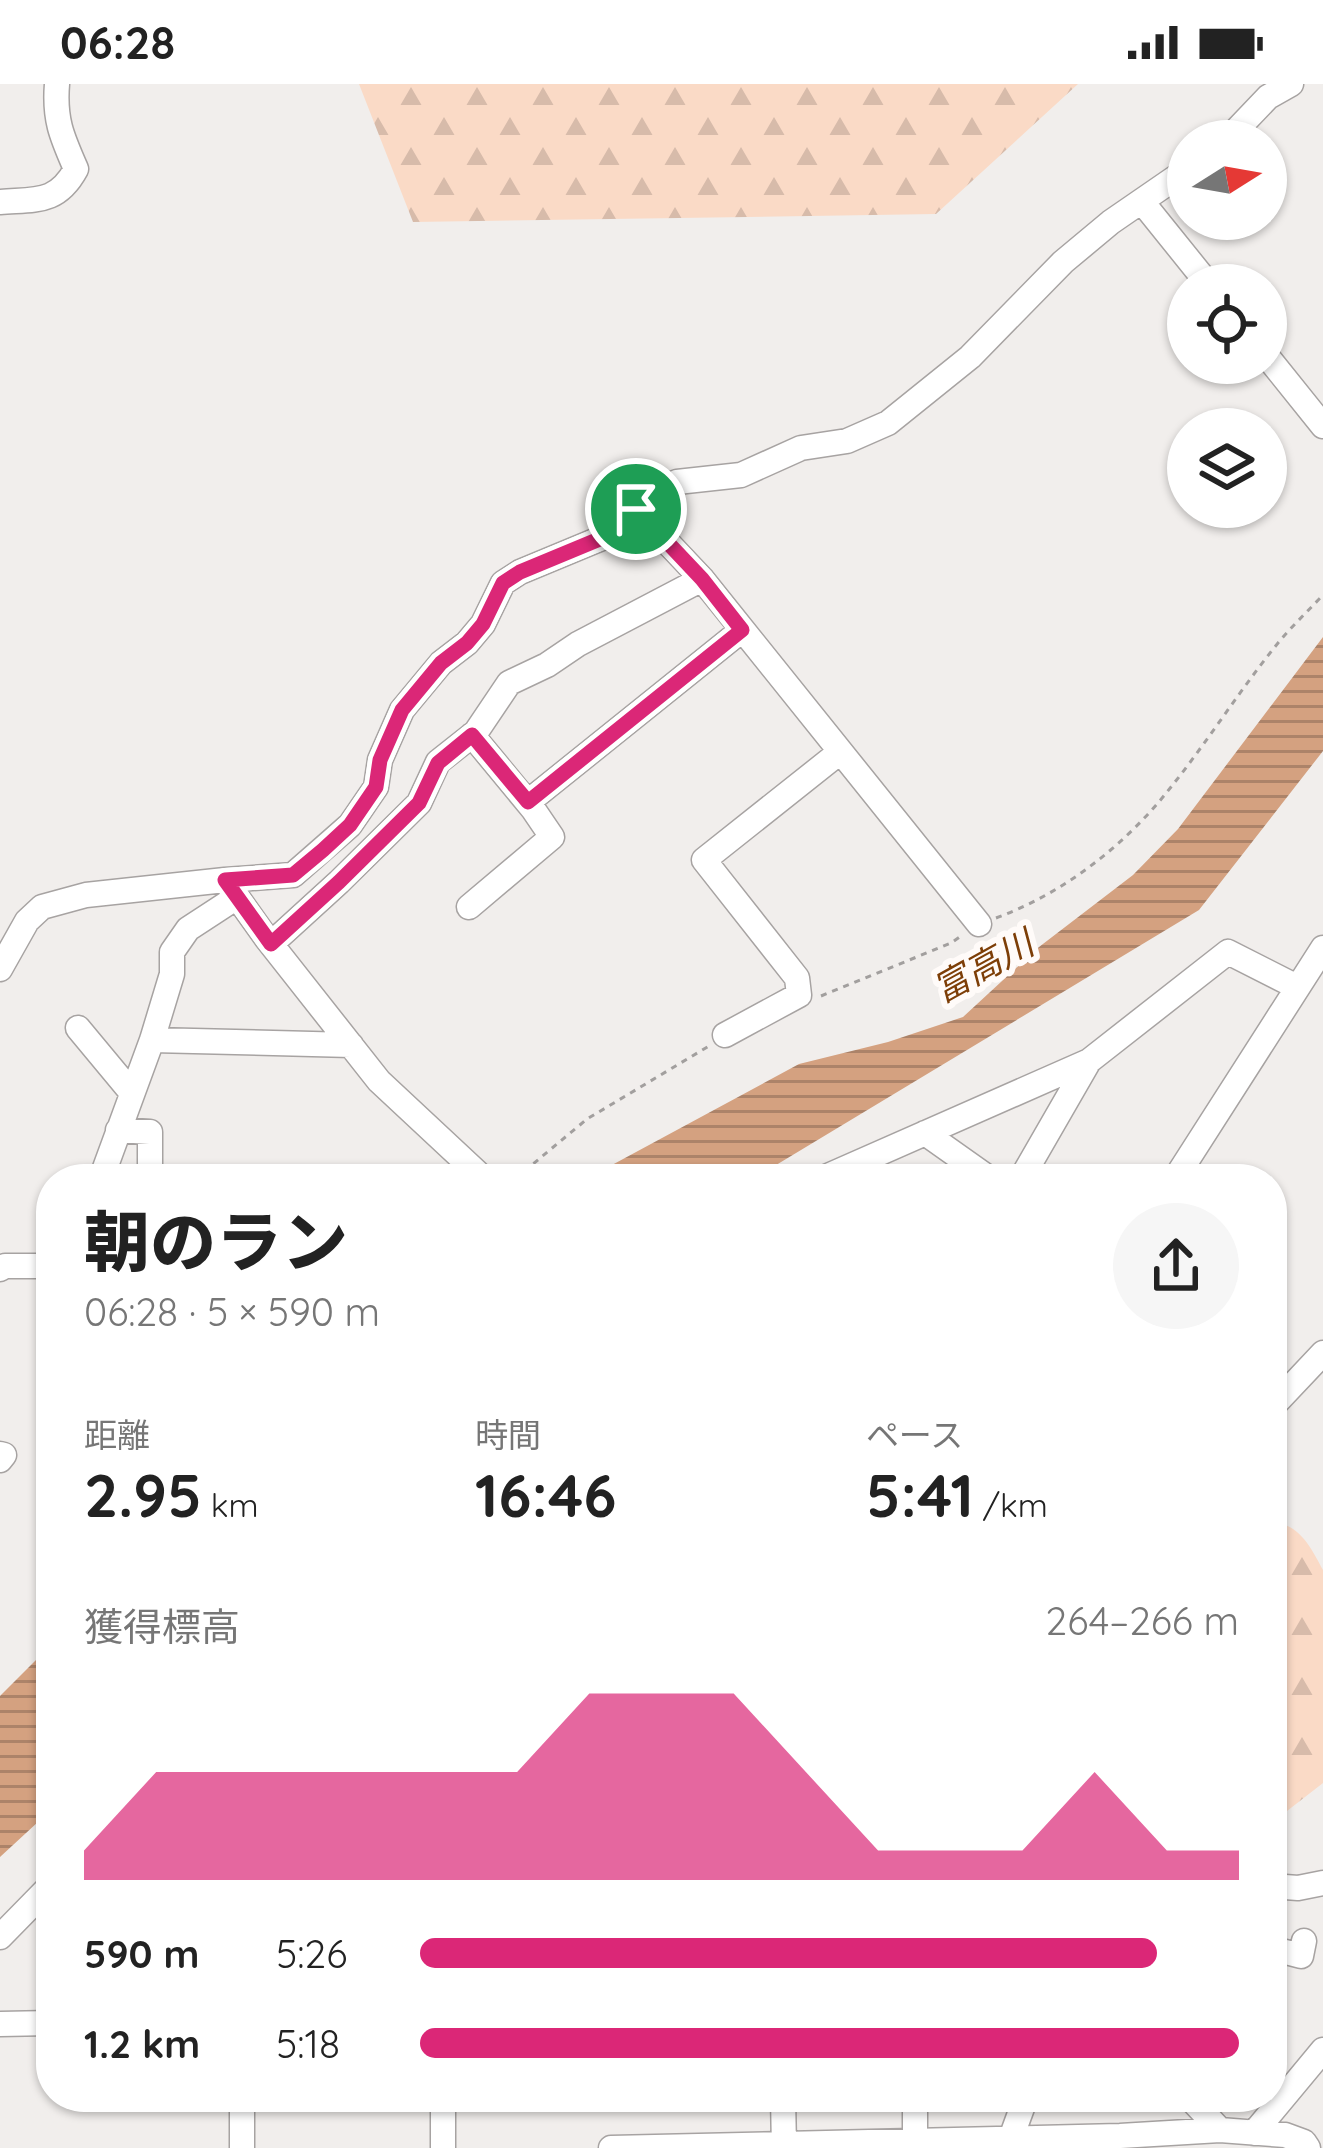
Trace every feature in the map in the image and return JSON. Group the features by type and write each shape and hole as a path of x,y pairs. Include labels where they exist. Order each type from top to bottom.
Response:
{"street":[{"path":"0,202 50,197 66,187 76,169 58,129 58,84"},
{"path":"1244,120 1270,90 1291,84"},
{"path":"0,969 27,921 42,907 86,895 231,888 293,875 350,825 376,787 380,760 402,710 419,686 483,624 503,583 614,533 651,494 677,482 741,475 801,448 847,441 888,422 970,357 1063,262 1167,185"},
{"path":"1143,203 1192,264"},
{"path":"1287,381 1323,426"},
{"path":"636,509 702,579 979,924"},
{"path":"271,944 419,803 438,763 472,735 509,683 702,579"},
{"path":"528,802 742,630"},
{"path":"469,908 552,837 472,735"},
{"path":"725,1035 799,995 796,978 704,860 840,752"},
{"path":"231,888 379,1081 468,1164"},
{"path":"106,1164 152,1040 172,974 172,952 188,929 231,888"},
{"path":"1185,1164 1323,948"},
{"path":"855,1164 1089,1060 1228,952 1297,987"},
{"path":"78,1028 132,1094"},
{"path":"152,1040 351,1046"},
{"path":"1030,1164 1089,1060"},
{"path":"118,1130 150,1132 150,1164"},
{"path":"925,1133 969,1164"},
{"path":"876,1164 885,1151"},
{"path":"2,1261 36,1265"},
{"path":"1287,1391 1323,1353"},
{"path":"1287,1887 1323,1883"},
{"path":"0,1937 36,1902"},
{"path":"1287,1952 1301,1956 1304,1942"},
{"path":"0,2024 36,2023"},
{"path":"1287,2093 1323,2050"},
{"path":"242,2112 242,2148"},
{"path":"443,2112 443,2148"},
{"path":"783,2112 784,2147"},
{"path":"915,2112 915,2144"},
{"path":"1011,2138 1021,2112"},
{"path":"1203,2112 1220,2130"},
{"path":"1254,2133 1271,2112"},
{"path":"611,2148 1011,2138 1120,2142 1220,2130 1286,2134 1307,2148"}],"path":[{"path":"813,999 951,943 979,924 1032,904 1079,875 1164,796 1280,641 1323,595"},
{"path":"533,1164 587,1119 725,1035"}],"green space":[{"path":"359,84 1078,84 936,214 413,222"},
{"path":"1287,1526 1309,1546 1323,1570 1323,1783 1287,1811"}],"shaded area":[{"path":"1323,637 1323,751 1199,910 778,1164 614,1164 799,1064 963,1017 1039,947 1133,875 1178,829"},
{"path":"36,1660 36,1824 0,1857 0,1696"}],"route":[{"path":"636,509 742,630 528,802 472,735 438,763 419,803 271,944 225,880 293,875 323,850 350,825 376,787 380,760 402,710 419,686 483,624 503,583 614,533 636,509"}],"water label":[{"name":"富高川","path":"983,966"}]}
